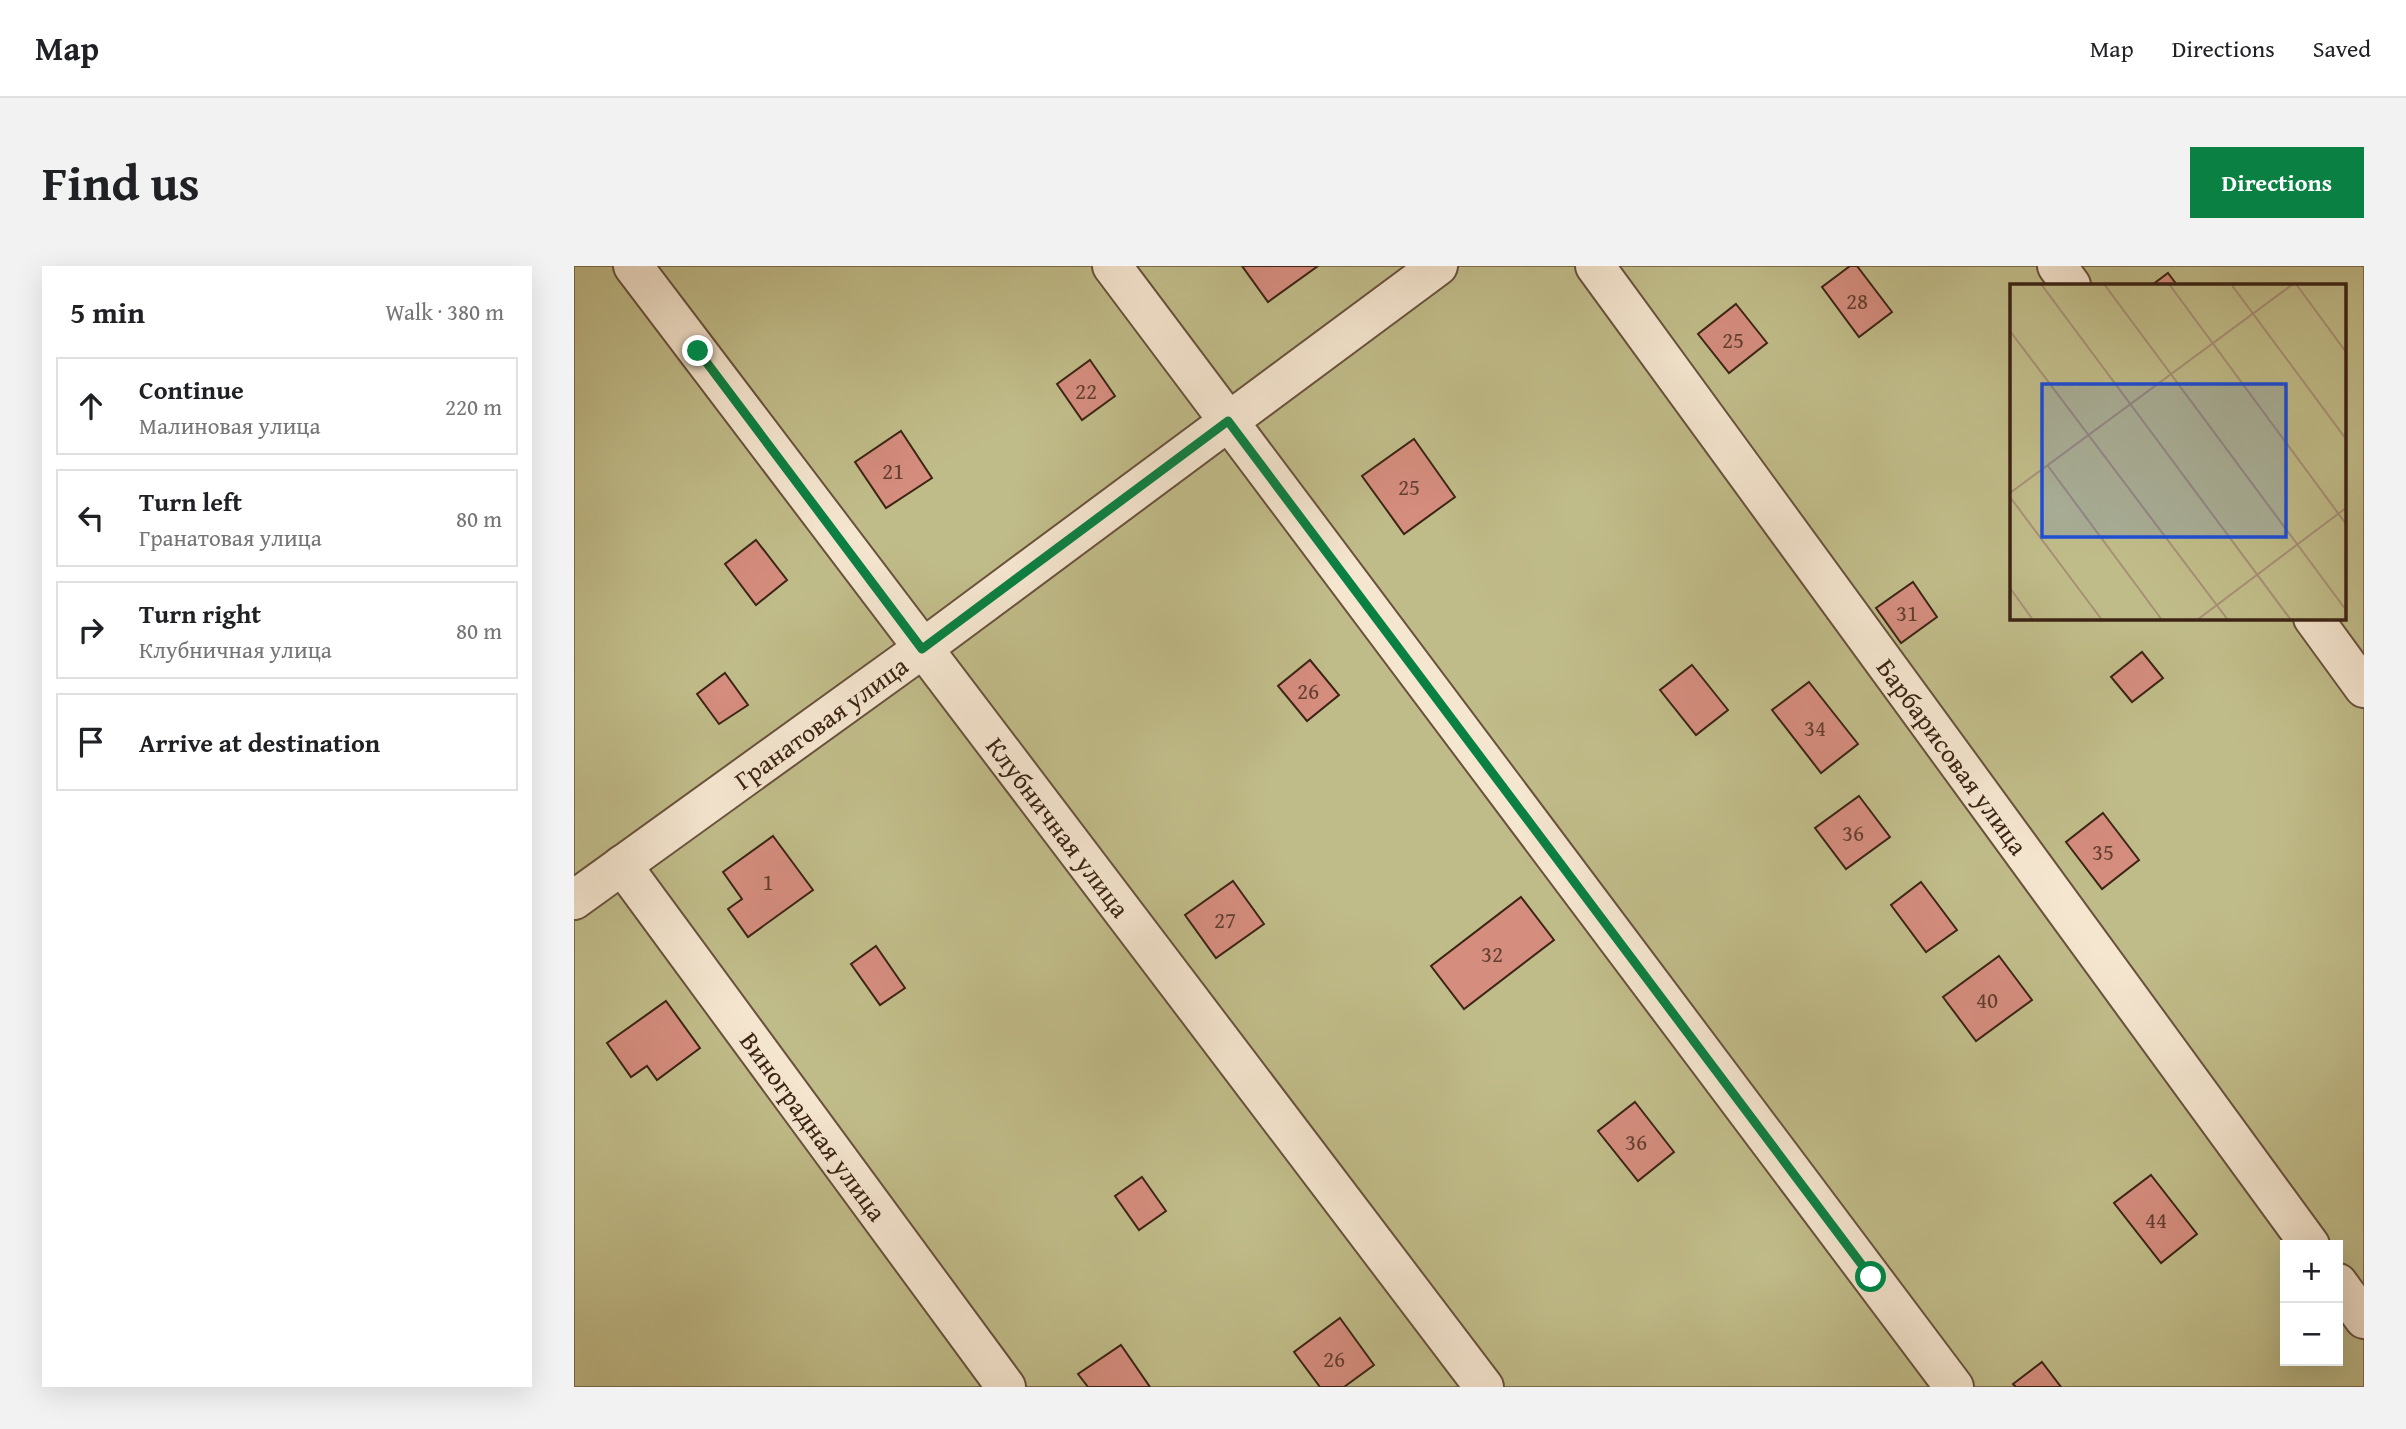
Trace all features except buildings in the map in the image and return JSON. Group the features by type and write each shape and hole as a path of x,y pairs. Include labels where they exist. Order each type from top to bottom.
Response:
{"street":[{"name":"Клубничная улица","path":"633,266 1484,1387"},
{"path":"1112,266 1954,1387"},
{"name":"Гранатовая улица","path":"574,900 922,649 1438,266"},
{"name":"Барбарисовая улица","path":"1595,266 2306,1240"},
{"path":"2056,266 2070,284"},
{"path":"2314,620 2364,688"},
{"name":"Виноградная улица","path":"622,865 1006,1387"},
{"path":"2343,1290 2364,1319"}],"shaded area":[{"path":"574,266 2364,266 2364,1387 574,1387"}],"route":[{"path":"698,351 922,649 1228,421 1871,1277"}]}
